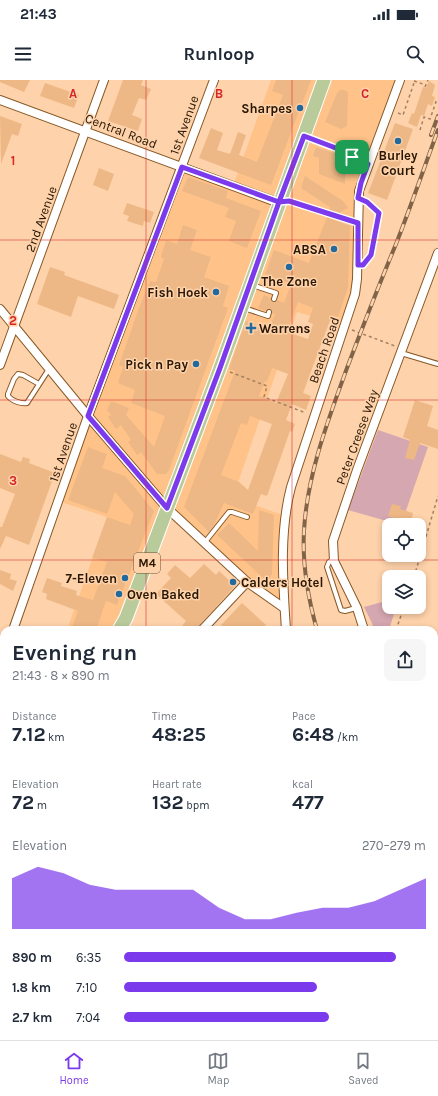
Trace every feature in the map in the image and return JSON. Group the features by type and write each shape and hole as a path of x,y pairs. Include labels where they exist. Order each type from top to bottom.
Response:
{"main road":[{"name":"M4","path":"125,624 324,80"}],"street":[{"name":"2nd Avenue","path":"0,365 104,80"},
{"name":"1st Avenue","path":"14,626 88,416 214,80"},
{"name":"Beach Road","path":"286,626 283,550 285,516 289,495 357,287 358,198 361,183 398,81"},
{"name":"Central Road","path":"0,100 279,202"},
{"name":"Peter Creese Way","path":"363,626 357,608 334,559 333,541 337,526 438,253"},
{"path":"0,309 88,416 167,508 247,582 284,608"},
{"path":"206,626 247,582"}],"lane":[{"path":"304,136 349,153 352,157 368,164"},
{"path":"358,198 367,202 379,213 371,255 363,265 358,265"},
{"path":"279,202 289,201 358,223"},
{"path":"250,284 276,293 274,299"},
{"path":"242,307 268,316 269,312"},
{"path":"402,351 438,364"},
{"path":"40,384 18,374 14,379 8,396 14,400 25,404 27,403 40,384 50,368"},
{"path":"205,542 229,512 247,517"},
{"path":"334,559 328,562 327,567 341,610 345,611 357,608"}],"path":[{"path":"393,112 402,115 415,81 425,86 428,80"},
{"path":"420,130 424,117 430,119 436,102"},
{"path":"352,330 402,351"},
{"path":"230,372 266,386 264,397 309,414"},
{"path":"416,570 438,496"},
{"path":"397,626 402,614"}],"shaded area":[{"path":"271,80 400,80 361,183 357,279 345,326 297,312 233,497 285,516 284,608 247,582 167,508 121,626 68,626 107,517 58,501 182,167 233,186"},
{"path":"378,430 428,447 403,518 382,518 382,520 348,510"},
{"path":"382,602 382,614 394,614 390,626 373,626 364,607"}],"building":[{"path":"0,80 30,80 24,92 0,82"},
{"path":"123,80 143,80 141,85 151,89 146,100 139,98 132,115 142,119 138,131 108,121"},
{"path":"276,80 311,80 271,185 199,158 211,128 223,133 217,150 230,154 238,132 246,135 239,155 257,162 283,95 272,91"},
{"path":"429,81 435,85 432,96 435,97 432,106 428,104 424,116 421,115 417,127 408,123 412,113 414,114 423,87 426,88"},
{"path":"45,83 79,95 74,108 40,96"},
{"path":"340,90 348,92 347,126 341,129 325,122 337,93"},
{"path":"0,116 22,124 18,136 12,134 1,164"},
{"path":"395,123 413,129 387,200 368,193"},
{"path":"316,147 342,156 338,168 345,171 345,184 319,174 319,158 313,156"},
{"path":"99,168 114,174 108,191 93,185"},
{"path":"305,176 343,201 348,208 339,213 329,210 330,207 301,188"},
{"path":"188,177 228,191 226,198 261,211 247,248 229,241 236,221 225,217 229,208 182,191"},
{"path":"127,203 154,212 150,223 144,221 143,226 127,221 129,216 123,214"},
{"path":"327,217 350,226 348,287 338,317 332,315 303,393 311,396 306,410 292,404 286,420 295,424 292,432 290,431 267,496 261,494 253,514 224,503 214,525 209,532 184,507 235,371 229,369 246,321 269,329 275,314 272,313 270,309 266,311 258,308 264,295 271,298 273,302 277,300 284,303 291,284 265,274 274,250 309,263","holes":["298,302 313,308 308,322 313,324 308,339 287,332","272,368 288,374 276,403 259,396 265,381 267,382","250,416 272,424 248,490 239,482 221,475 241,423 247,425"]},
{"path":"183,225 197,230 190,250 211,257 204,277 229,286 223,306 228,308 169,470 166,474 157,474 141,452 137,455 128,442 131,440 121,425 116,429 108,417 111,415 107,410 111,401 129,408 126,415 154,447 165,416 131,403 135,390 118,383 123,367 119,365 150,281 156,282 164,259 161,257 166,240 177,244"},
{"path":"50,267 65,272 64,275 119,295 114,309 78,296 71,317 37,304"},
{"path":"415,400 433,406 427,426 438,430 438,449 420,443 414,460 405,458 410,440 403,437"},
{"path":"88,447 107,454 102,468 125,476 154,511 117,605 106,601 97,626 72,626 78,611 46,599 47,594 42,592 47,578 62,583 61,586 77,591 76,595 93,600 107,562 92,558 107,517 130,525 134,514 115,492 107,514 68,500"},
{"path":"0,454 21,462 23,457 30,459 29,463 55,473 29,545 6,536 0,549 0,527 2,527 15,494 0,488"},
{"path":"392,504 401,506 400,509 413,513 412,518 394,518 388,516"},
{"path":"259,510 274,515 272,574 269,578 264,579 217,535 229,523 258,551"},
{"path":"204,564 216,575 219,571 235,586 199,626 182,626 186,621 156,594 171,578 167,574 175,565 190,578"},
{"path":"0,570 11,574 10,579 17,581 13,591 0,584"},
{"path":"242,603 266,625 222,626 221,625"}],"railway":[{"path":"431,135 438,116"},
{"path":"316,626 306,581 304,556 304,531 309,489 326,428 347,368 402,230 438,130"}],"place":[{"name":"Sharpes","path":"300,108"},
{"name":"Burley Court","path":"398,141"},
{"name":"ABSA","path":"334,249"},
{"name":"The Zone","path":"289,267"},
{"name":"Fish Hoek","path":"216,292"},
{"name":"Warrens","path":"251,328"},
{"name":"Pick n Pay","path":"196,364"},
{"name":"7-Eleven","path":"125,578"},
{"name":"Calders Hotel","path":"233,582"},
{"name":"Oven Baked","path":"119,594"}],"route":[{"path":"352,157 349,153 304,136 279,202 182,167 88,416 167,508 220,368 279,202 289,201 358,223 358,265 363,265 371,255 379,213 367,202 358,198 361,183 368,164 352,157"}]}
